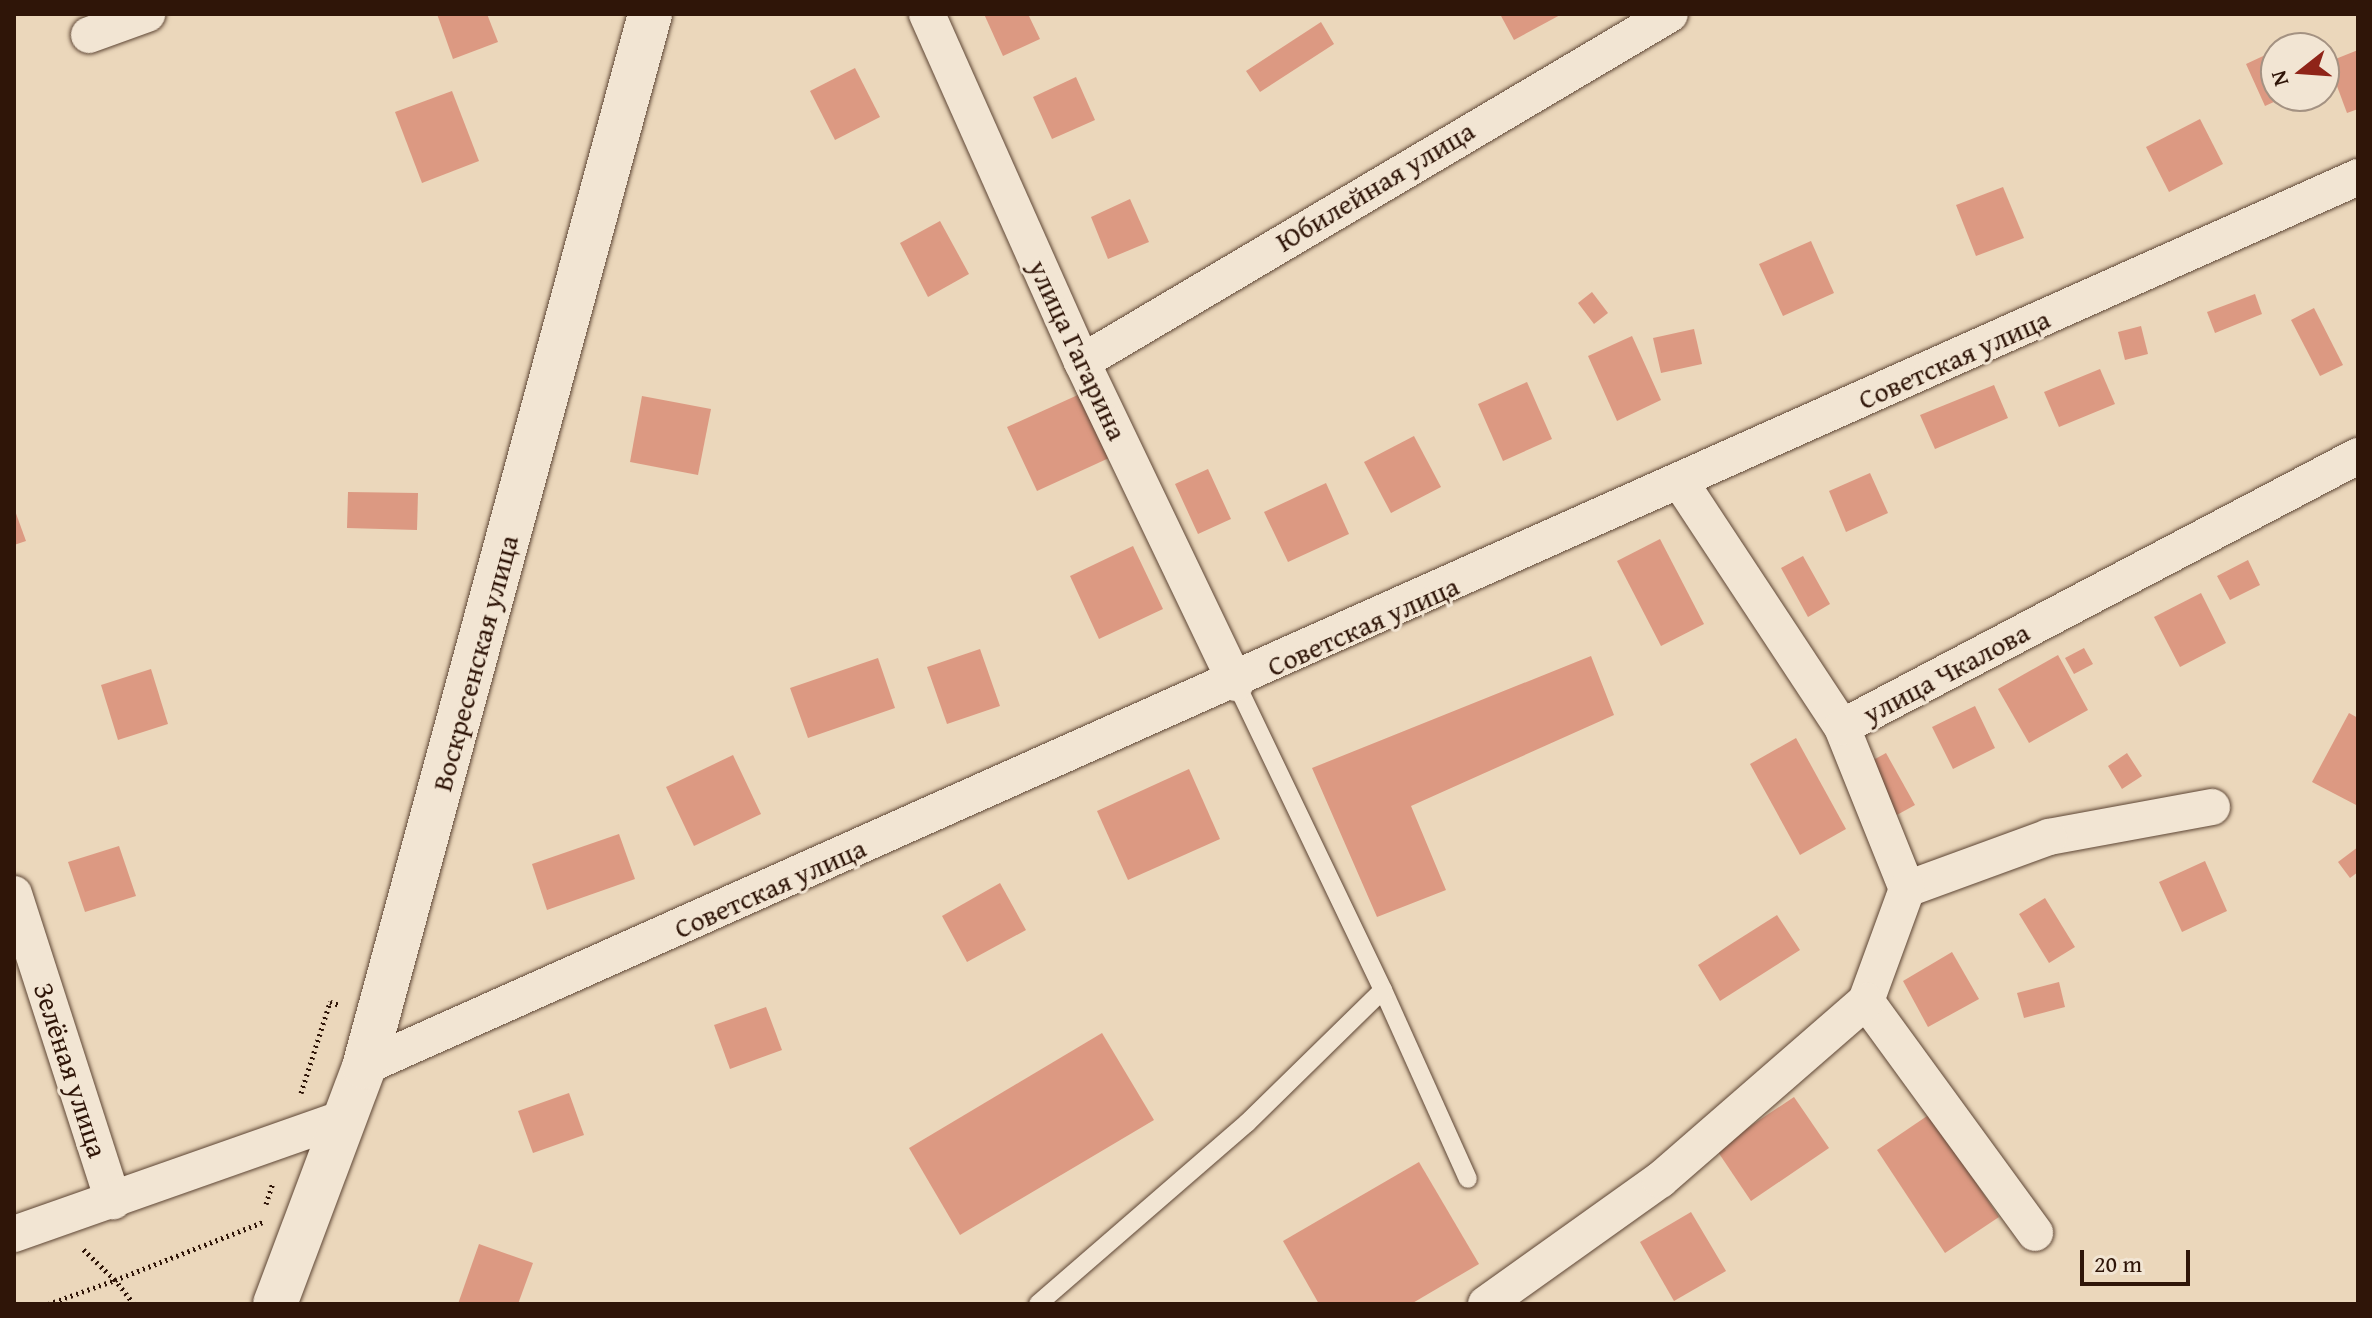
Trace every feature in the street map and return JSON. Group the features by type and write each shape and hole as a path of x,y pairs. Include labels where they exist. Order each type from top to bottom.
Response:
{"street":[{"path":"89,35 147,14"},
{"name":"Воскресенская улица","path":"275,1304 349,1116 364,1067 650,14"},
{"name":"улица Гагарина","path":"927,14 1082,362 1236,683"},
{"name":"Юбилейная улица","path":"1082,362 1670,14"},
{"name":"Советская улица","path":"364,1067 1236,683 2358,177"},
{"name":"улица Чкалова","path":"1907,889 1842,727 2358,456"},
{"path":"1681,483 1842,727"},
{"path":"1486,1304 1660,1180 1866,1001 1907,889 2049,837 2212,807"},
{"name":"Зелёная улица","path":"14,894 113,1201"},
{"path":"1866,1001 2035,1233"},
{"path":"14,1234 349,1116"}],"lane":[{"path":"1236,683 1383,990 1468,1179"},
{"path":"1038,1304 1247,1123 1383,990"}],"path":[{"path":"54,1221 115,1280 134,1304"},
{"path":"48,1304 260,1221 301,1236"}],"building":[{"path":"437,14 487,14 498,42 453,59"},
{"path":"984,14 1028,14 1040,39 1003,56"},
{"path":"1500,14 1562,14 1514,40"},
{"path":"1321,22 1334,44 1260,92 1246,71"},
{"path":"2358,50 2358,109 2347,113 2340,94 2340,57"},
{"path":"2260,57 2260,95 2246,64"},
{"path":"855,68 880,117 835,140 810,91"},
{"path":"1076,77 1095,120 1052,139 1033,97"},
{"path":"452,91 479,161 422,183 395,112"},
{"path":"2200,119 2223,164 2169,192 2146,147"},
{"path":"2003,187 2024,238 1976,256 1956,205"},
{"path":"1130,199 1149,242 1108,259 1091,217"},
{"path":"940,221 969,274 928,297 900,243"},
{"path":"1811,241 1834,293 1783,316 1759,264"},
{"path":"1592,292 1608,313 1594,324 1578,303"},
{"path":"2255,294 2262,314 2215,333 2207,312"},
{"path":"2314,308 2343,365 2320,376 2291,320"},
{"path":"2141,326 2148,354 2125,360 2118,332"},
{"path":"1694,329 1702,364 1661,373 1653,338"},
{"path":"1632,336 1661,400 1617,421 1588,356"},
{"path":"2100,369 2115,404 2059,427 2044,392"},
{"path":"1527,382 1552,439 1503,461 1478,404"},
{"path":"1994,385 2008,418 1935,449 1920,415"},
{"path":"1080,394 1109,458 1037,491 1007,427"},
{"path":"642,396 711,409 698,475 630,462"},
{"path":"1414,436 1441,487 1391,513 1364,462"},
{"path":"1208,469 1231,519 1198,534 1175,484"},
{"path":"1870,473 1888,513 1846,532 1829,491"},
{"path":"1326,483 1349,534 1288,562 1264,512"},
{"path":"348,492 418,493 417,530 347,528"},
{"path":"14,508 26,541 14,545"},
{"path":"1660,539 1704,624 1661,646 1617,561"},
{"path":"1133,546 1163,609 1099,639 1070,576"},
{"path":"1803,556 1830,604 1808,617 1781,568"},
{"path":"2248,560 2260,585 2230,600 2217,576"},
{"path":"2201,593 2226,643 2180,667 2154,617"},
{"path":"2084,648 2093,664 2074,674 2065,658"},
{"path":"980,649 1000,706 947,724 927,667"},
{"path":"2058,655 2088,710 2029,743 1998,689"},
{"path":"1591,656 1614,715 1411,806 1446,890 1377,917 1312,768"},
{"path":"878,658 895,708 808,738 790,688"},
{"path":"151,669 168,724 118,740 101,685"},
{"path":"1975,706 1995,748 1953,769 1932,727"},
{"path":"2349,713 2358,718 2358,806 2312,782"},
{"path":"1796,738 1846,829 1800,855 1750,764"},
{"path":"1886,753 1915,805 1895,816 1866,764"},
{"path":"2127,753 2142,776 2122,789 2108,766"},
{"path":"733,755 761,814 694,846 666,787"},
{"path":"1189,769 1220,839 1128,880 1097,811"},
{"path":"619,834 635,879 547,910 532,864"},
{"path":"119,846 136,896 85,912 68,862"},
{"path":"2358,847 2358,872 2350,878 2338,862"},
{"path":"2205,861 2227,911 2182,932 2159,882"},
{"path":"1000,883 1026,930 967,962 942,916"},
{"path":"2045,898 2075,947 2049,963 2019,914"},
{"path":"1777,915 1800,950 1720,1001 1698,965"},
{"path":"1952,952 1979,999 1928,1027 1903,981"},
{"path":"2059,982 2065,1007 2024,1018 2017,993"},
{"path":"766,1007 782,1050 730,1069 714,1025"},
{"path":"1102,1033 1154,1120 960,1235 909,1148"},
{"path":"569,1093 584,1135 533,1153 518,1111"},
{"path":"1794,1097 1829,1148 1751,1201 1716,1149"},
{"path":"1930,1114 1999,1217 1945,1253 1877,1150"},
{"path":"1419,1162 1479,1264 1411,1304 1319,1304 1283,1241"},
{"path":"1691,1212 1726,1271 1674,1301 1640,1242"},
{"path":"479,1244 533,1263 518,1304 458,1304"}]}
